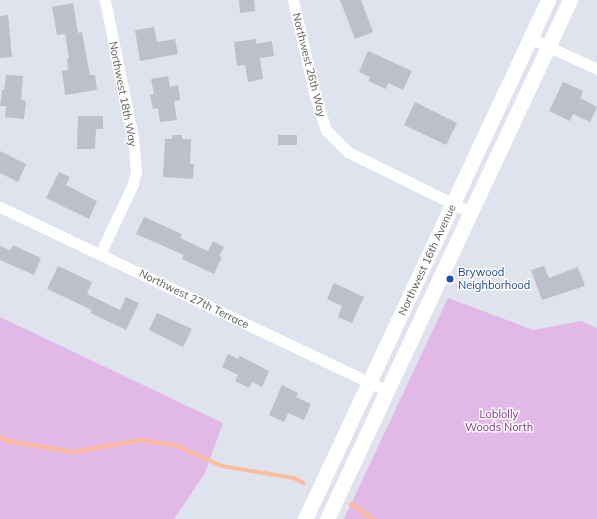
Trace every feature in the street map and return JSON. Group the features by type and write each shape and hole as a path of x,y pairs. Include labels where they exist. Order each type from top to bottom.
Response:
{"main road":[{"name":"Northwest 16th Avenue","path":"305,519 548,0"},
{"name":"Northwest 16th Avenue","path":"327,519 570,0"}],"street":[{"name":"Northwest 18th Way","path":"100,254 133,184 136,171 133,137 105,0"},
{"name":"Northwest 26th Way","path":"293,0 315,96 326,130 348,152 470,212"},
{"path":"530,38 597,69"},
{"name":"Northwest 27th Terrace","path":"0,207 387,391"}],"green space":[{"name":"Loblolly Woods North","path":"448,298 533,330 581,321 597,328 597,519 344,519"},
{"path":"0,317 223,423 205,473 174,519 0,519"}],"building":[{"path":"239,0 254,0 255,11 240,13"},
{"path":"340,0 361,0 373,32 355,39"},
{"path":"73,3 78,33 82,32 90,75 95,75 97,90 65,95 62,71 68,70 67,59 69,59 65,34 57,35 52,7"},
{"path":"8,15 12,57 0,58 0,16"},
{"path":"154,27 157,42 175,39 178,54 140,61 135,30"},
{"path":"256,39 256,44 272,41 274,56 260,58 263,79 248,82 245,65 237,66 234,42"},
{"path":"368,51 412,71 403,90 388,83 386,89 368,81 370,77 359,72"},
{"path":"6,75 23,76 21,100 26,101 24,119 5,117 6,106 0,106"},
{"path":"168,76 170,87 178,85 180,100 174,101 177,120 160,122 158,108 153,109 150,95 154,94 151,79"},
{"path":"563,82 583,91 580,98 597,107 590,122 573,114 570,121 549,111"},
{"path":"415,102 457,123 446,145 404,125"},
{"path":"78,116 103,116 103,129 96,129 95,149 77,149"},
{"path":"173,135 182,135 182,139 191,139 190,164 194,164 193,179 163,177 165,139 172,139"},
{"path":"278,135 297,135 297,145 278,145"},
{"path":"0,151 26,164 18,182 0,173"},
{"path":"59,172 70,177 66,185 97,201 89,219 46,198"},
{"path":"144,217 182,234 180,238 208,251 213,241 224,247 219,256 222,257 214,274 182,259 184,255 136,234"},
{"path":"13,245 41,258 34,275 0,260 0,246 10,250"},
{"path":"58,266 92,282 87,294 120,310 126,297 139,303 126,330 91,313 92,310 47,289"},
{"path":"544,266 549,278 578,267 585,286 542,300 531,270"},
{"path":"334,283 364,297 352,323 338,317 342,306 327,299"},
{"path":"157,313 192,329 183,347 149,330"},
{"path":"228,354 238,359 240,356 269,371 262,387 252,382 249,388 235,381 238,375 222,367"},
{"path":"282,385 298,393 296,397 311,404 304,420 288,413 284,422 269,415"}],"waterway":[{"path":"0,437 8,441 73,452 141,440 178,446 222,466 294,478 304,483"},
{"path":"351,504 374,519"}],"place":[{"name":"Brywood Neighborhood","path":"450,279"}]}
